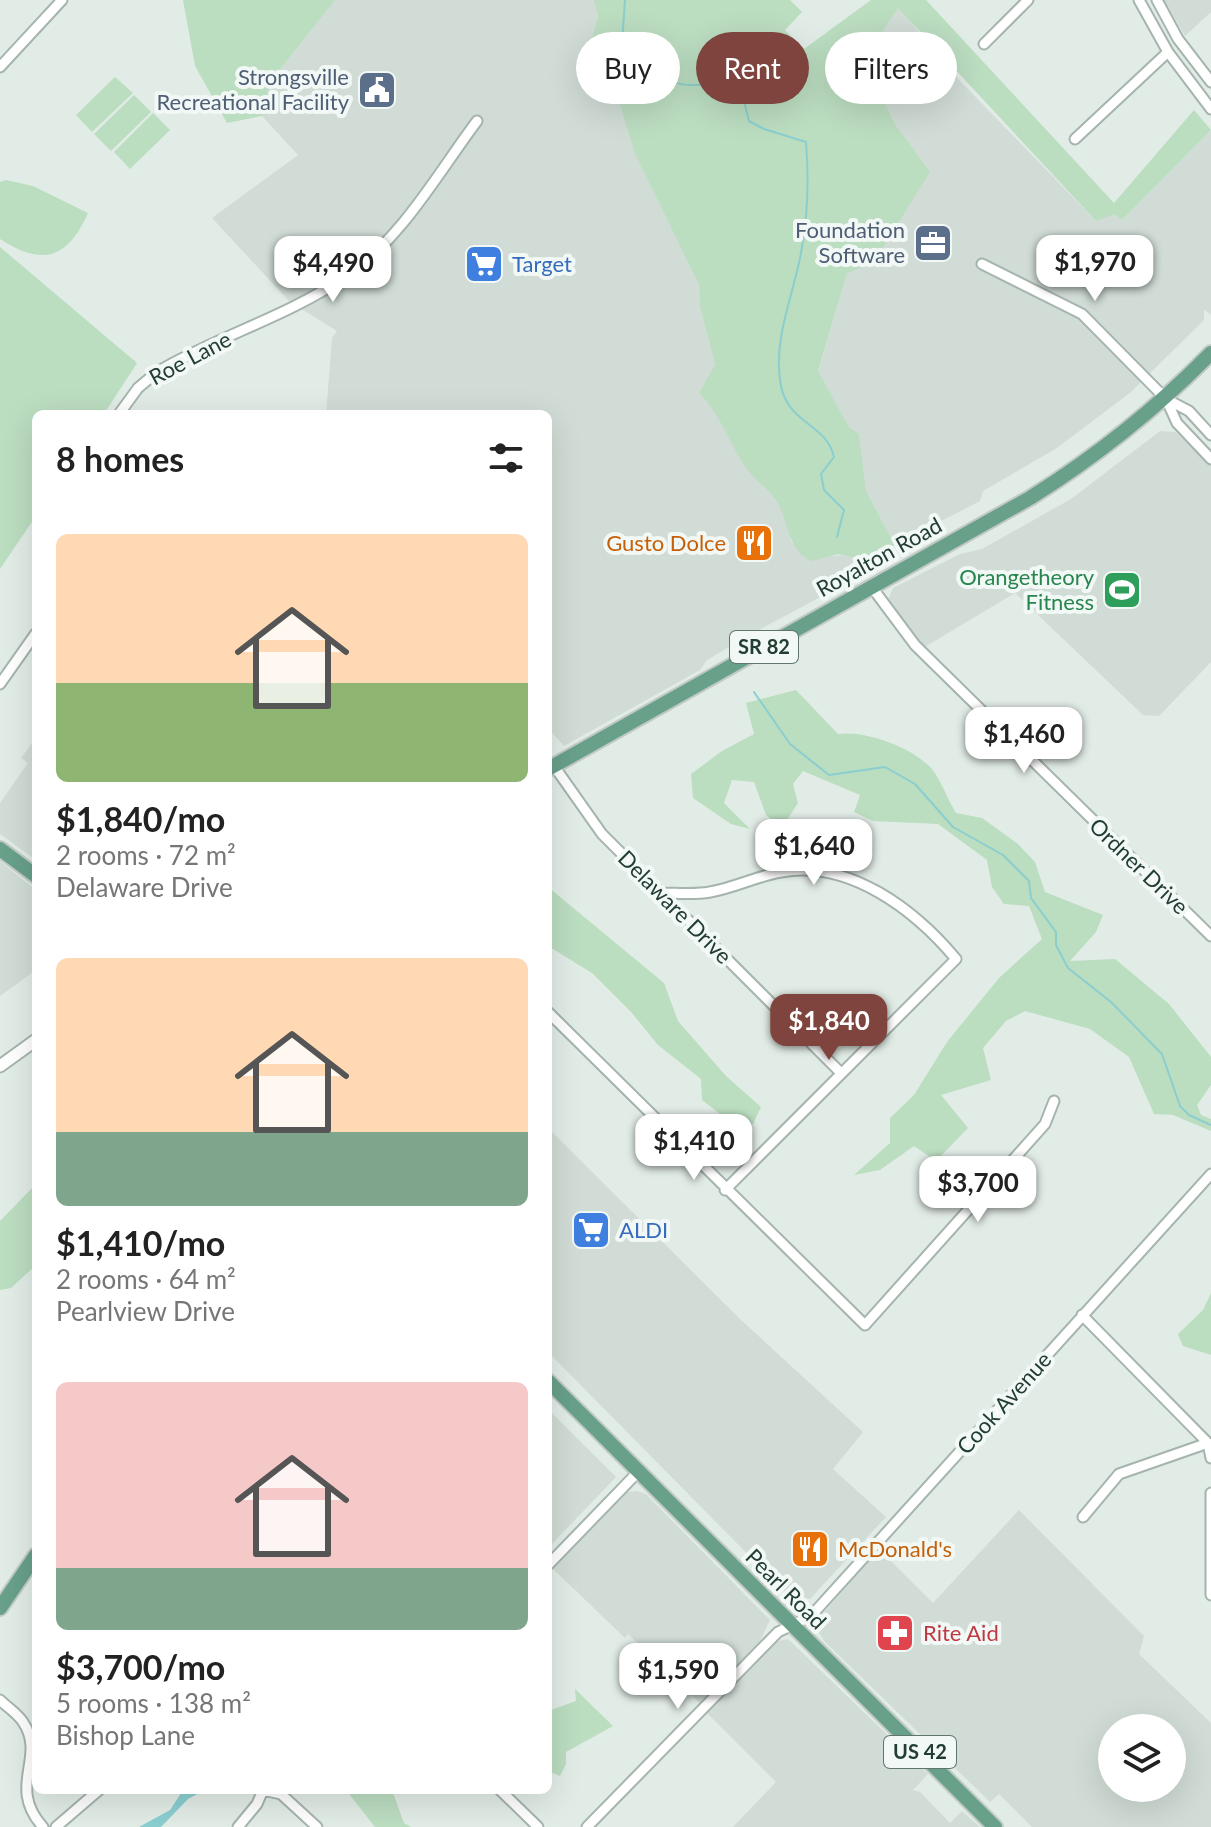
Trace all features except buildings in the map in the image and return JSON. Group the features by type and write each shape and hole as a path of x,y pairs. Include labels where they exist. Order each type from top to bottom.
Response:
{"main road":[{"name":"Royalton Road","path":"552,767 1030,498 1094,458 1166,399 1211,353"},
{"path":"0,849 32,873"},
{"name":"Pearl Road","path":"552,1385 995,1827"},
{"path":"0,1608 32,1561"}],"street":[{"path":"0,67 62,0"},
{"path":"984,44 1028,0"},
{"path":"1139,0 1168,52 1211,109"},
{"path":"1157,0 1178,39 1211,82"},
{"path":"1075,139 1168,52"},
{"name":"Roe Lane","path":"122,410 138,388 157,372 325,290 369,258 392,235 477,121"},
{"path":"982,264 1082,314 1166,399 1189,411 1211,435"},
{"path":"1166,399 1177,423 1211,459"},
{"name":"Ordner Drive","path":"871,586 915,645 1211,936"},
{"path":"0,684 32,639"},
{"name":"Delaware Drive","path":"552,769 602,834 841,1073"},
{"path":"661,893 708,893 780,872 811,870 846,876 901,907 936,936 956,959 725,1190"},
{"path":"552,1016 865,1325 1045,1124 1054,1101"},
{"path":"0,1066 32,1043"},
{"name":"Cook Avenue","path":"587,1827 778,1632 811,1616 1211,1174"},
{"path":"1082,1315 1208,1443 1211,1458"},
{"path":"1083,1517 1119,1474 1208,1443"},
{"path":"552,1561 638,1472"},
{"path":"1211,1493 1211,1595"},
{"path":"0,1700 22,1721 29,1735 31,1751 25,1797 30,1813 43,1827"},
{"path":"56,1827 94,1794"},
{"path":"238,1827 261,1794"},
{"path":"281,1794 317,1827"},
{"path":"504,1794 538,1827"}],"shaded area":[{"path":"335,0 596,0 598,16 593,32 576,32 576,104 620,104 635,154 699,285 700,307 715,364 699,393 711,404 750,473 774,497 786,517 792,543 830,556 849,555 883,565 843,590 826,594 742,639 707,660 700,670 564,746 552,732 552,410 326,410 332,338 337,331 289,301 212,218 298,155 262,116 264,96 270,82"},
{"path":"1164,0 1211,0 1211,12 1185,36"},
{"path":"898,7 919,32 882,32"},
{"path":"957,77 1096,221 1115,213 1122,220 1211,130 1211,315 1204,309 1204,320 1131,392 1057,448 983,491 980,501 895,545 866,491 859,434 849,427 818,372 847,274 875,259 929,172 895,124 885,104 957,104"},
{"path":"1160,431 1175,432 1211,463 1211,662 1159,716 1143,715 1015,593 923,648 896,615 888,600 893,588 960,554 982,549 1071,499"},
{"path":"32,743 32,857 0,834 0,803 28,763 21,758"},
{"path":"0,861 32,887 32,973 0,996"},
{"path":"552,1132 741,1320 863,1432 833,1469 886,1517 810,1599 799,1597 793,1600 552,1356"},
{"path":"552,1413 616,1477 552,1544"},
{"path":"627,1492 646,1494 770,1620 760,1641 701,1704 628,1634 625,1638 552,1568"},
{"path":"1019,1510 1144,1636 1139,1654 1211,1723 1211,1827 1032,1827 999,1794 990,1802 824,1641 819,1632 820,1617 879,1549 933,1603"},
{"path":"788,1639 928,1774 913,1790 920,1792 950,1823 962,1811 980,1827 733,1827 776,1782 706,1712 764,1651 775,1642"}],"green space":[{"path":"183,0 335,0 270,82 262,116 227,123 195,66"},
{"path":"594,0 790,0 802,12 785,30 787,32 696,32 696,104 809,104 809,45 825,34 825,104 885,104 895,124 930,172 875,260 847,274 818,371 849,427 859,434 866,491 895,545 869,560 838,554 812,561 797,550 780,507 749,472 714,411 699,393 715,364 700,307 699,285 635,154 620,104 680,104 680,32 593,32 598,16"},
{"path":"871,0 926,0 956,32 920,32 898,8 882,32 827,32"},
{"path":"957,33 1114,203 1194,110 1211,130 1122,220 1115,214 1096,221 957,71"},
{"path":"115,77 133,93 92,132 76,115"},
{"path":"134,95 151,112 111,151 94,134"},
{"path":"153,113 170,130 130,169 114,152"},
{"path":"6,180 33,186 88,213 71,241 52,254 41,255 15,248 0,239 0,182"},
{"path":"0,247 137,363 107,410 32,410 32,522 0,569"},
{"path":"796,690 838,734 874,737 923,760 934,772 956,813 982,818 1018,844 1035,862 1045,892 1103,915 1096,932 1070,961 1115,959 1169,1004 1211,1057 1211,1085 1197,1105 1201,1115 1211,1119 1211,1131 1173,1115 1154,1114 1129,1057 1090,1029 1025,1011 1006,1021 983,1048 991,1080 941,1095 968,1128 936,1161 914,1146 880,1170 854,1175 890,1143 890,1118 914,1095 947,1042 999,978 1042,939 1029,906 1004,904 992,887 987,860 938,824 873,821 854,812 860,795 803,771 793,784 798,803 782,828 766,815 754,782 732,780 724,803 750,829 731,824 693,798 691,774 722,751 754,734 746,703"},
{"path":"552,890 664,983 678,1021 726,1076 761,1107 753,1124 742,1131 702,1100 701,1079 658,1045 632,1013 592,973 552,948"},
{"path":"32,1188 32,1269 11,1288 0,1290 0,1221"},
{"path":"1211,1293 1211,1355 1183,1346 1178,1334 1203,1310"},
{"path":"575,1689 613,1726 566,1752 566,1764 560,1776 552,1773 552,1710 576,1701"},
{"path":"349,1794 393,1794 404,1823 411,1827 375,1827"}],"water":[{"path":"180,1794 197,1794 188,1799 161,1827 139,1827 170,1810"}],"waterway":[{"path":"625,0 622,43 649,68 661,77 686,85 738,77 749,121 806,142 808,184 805,225 781,336 779,369 785,399 799,417 823,437 834,457 821,474 824,490 844,510 837,537"},
{"path":"754,692 790,744 829,775 885,767 915,784 953,827 1003,855 1029,881 1031,898 1056,932 1056,945 1068,968 1111,1002 1162,1054 1180,1106 1189,1115 1211,1125"}],"place":[{"name":"Strongsville Recreational Facility","path":"377,90"},
{"name":"Foundation Software","path":"933,243"},
{"name":"Target","path":"484,264"},
{"name":"Gusto Dolce","path":"754,543"},
{"name":"Orangetheory Fitness","path":"1122,590"},
{"name":"ALDI","path":"591,1230"},
{"name":"McDonald's","path":"810,1549"},
{"name":"Rite Aid","path":"895,1633"}]}
